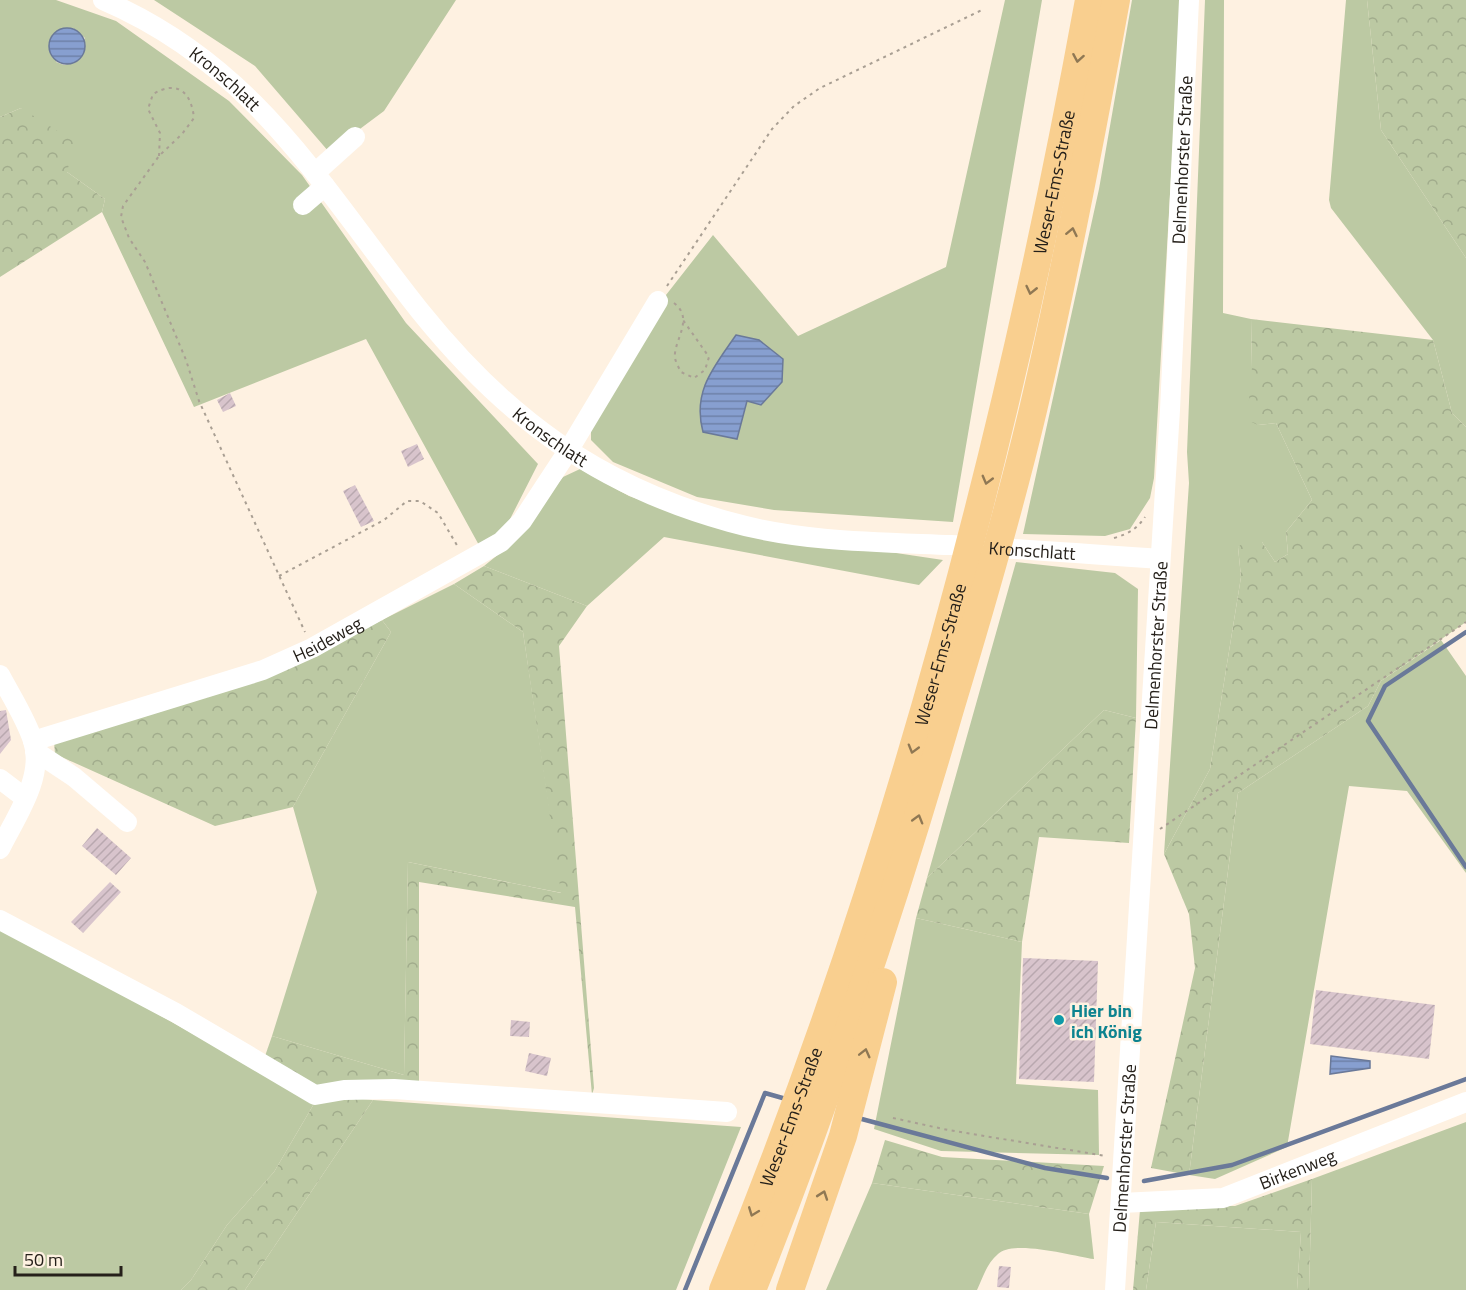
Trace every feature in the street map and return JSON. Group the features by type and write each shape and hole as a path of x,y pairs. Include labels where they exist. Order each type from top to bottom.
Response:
{"highway":[{"name":"Weser-Ems-Straße","path":"812,1094 871,883 943,645 996,444 1038,259 1089,0"},
{"name":"Weser-Ems-Straße","path":"752,1290 812,1094 902,876 977,619 1032,412 1087,159 1116,0"},
{"path":"790,1290 847,1123 906,895 902,876"},
{"name":"Weser-Ems-Straße","path":"723,1290 802,1122"}],"street":[{"name":"Kronschlatt","path":"103,0 162,30 204,58 240,88 280,129 421,312 474,374 526,422 608,475 664,500 731,523 804,535 1160,558"},
{"name":"Delmenhorster Straße","path":"1115,1290 1173,354 1189,0"},
{"path":"303,205 320,179 355,137"},
{"name":"Heideweg","path":"34,746 262,670 312,648 501,542 522,521 568,451 658,301"},
{"path":"0,675 34,746 35,775 0,849"},
{"path":"34,746 128,822"},
{"path":"0,779 25,798"},
{"path":"0,920 176,1013 315,1095 344,1090 394,1089 727,1112"},
{"name":"Birkenweg","path":"1120,1203 1223,1198 1466,1102"}],"path":[{"path":"658,301 772,129 794,106 820,88 984,9"},
{"path":"159,156 160,134 148,109 153,94 166,87 181,90 192,102 194,118 182,134 159,156 123,206 121,217 129,238 145,262 186,360 199,401 312,648"},
{"path":"658,301 670,300 679,307 683,320 709,357 705,370 694,378 681,372 674,357 683,320"},
{"path":"279,576 384,520 408,501 420,501 438,513 467,562"},
{"path":"1106,540 1128,534 1139,526 1150,506 1162,507"},
{"path":"1143,842 1466,622"},
{"path":"893,1118 948,1130 1124,1159"}],"green space":[{"path":"0,0 56,0 116,21 229,101 302,175 406,323 538,464 507,525 480,547 366,339 194,407 102,212 105,199 67,172 21,108 0,117","holes":["73,28 85,38 71,63 64,65 56,62"]},
{"path":"154,0 456,0 384,111 329,152 255,66"},
{"path":"1005,0 1042,0 953,522 774,510 697,497 613,462 591,440 591,424 666,295 713,235 798,336 946,267","holes":["783,359 782,382 761,405 747,401"]},
{"path":"1132,0 1181,0 1154,478 1150,498 1130,529 1105,536 1023,534 1099,189"},
{"path":"1205,0 1224,0 1223,313 1251,319 1252,368 1258,425 1276,423 1312,500 1286,532 1288,554 1275,562 1262,542 1238,547 1241,577 1210,769 1164,854 1189,483 1187,452"},
{"path":"1346,0 1367,0 1381,130 1466,258 1466,427 1452,413 1433,340 1331,208 1329,200"},
{"path":"1367,0 1466,0 1466,258 1381,130"},
{"path":"21,108 75,142 67,172 105,199 102,212 0,277 0,117"},
{"path":"1251,319 1433,340 1452,413 1466,427 1466,622 1381,681 1368,706 1238,793 1189,1175 1151,1168 1195,968 1189,914 1164,854 1210,769 1241,577 1238,547 1253,535 1262,542 1275,562 1288,554 1286,532 1312,500 1276,423 1258,425 1247,420 1252,368"},
{"path":"580,469 629,496 716,526 943,560 919,585 664,537 587,606 484,566 505,549 563,477"},
{"path":"1016,562 1115,573 1138,589 1136,718 1104,710 927,878"},
{"path":"484,566 587,606 559,646 594,1088 592,1095 575,907 419,882 419,1087 316,1089 264,1059 272,1036 404,1075 408,862 561,893 523,632 454,584"},
{"path":"454,584 523,632 562,893 408,862 404,1075 272,1036 317,892 293,807 391,632 382,620"},
{"path":"382,620 391,632 293,807 215,826 55,754 54,741 264,679"},
{"path":"1441,640 1466,676 1466,873 1407,791 1349,786 1287,1147 1215,1179 1189,1175 1238,793 1368,706 1381,681"},
{"path":"1104,710 1136,718 1129,843 1039,837 1022,942 916,918 927,878"},
{"path":"916,918 1022,942 1016,1084 1098,1090 1099,1155 941,1151 874,1129"},
{"path":"0,926 315,1102 274,1172 227,1225 191,1280 181,1290 0,1290"},
{"path":"329,1096 373,1100 245,1290 181,1290 191,1280 227,1225 274,1172 315,1102"},
{"path":"373,1100 741,1127 676,1290 245,1290"},
{"path":"1466,1122 1466,1290 1309,1290 1312,1179"},
{"path":"885,1140 942,1157 1104,1166 1089,1214 872,1183"},
{"path":"1312,1179 1309,1290 1297,1290 1301,1232 1156,1222 1146,1290 1133,1290 1140,1210 1160,1206 1235,1206"},
{"path":"872,1183 1089,1214 1094,1259 1044,1250 1016,1248 1006,1250 994,1258 977,1290 826,1290"},
{"path":"1156,1222 1301,1232 1297,1290 1146,1290"}],"water":[{"path":"67,28 80,33 85,46 80,59 67,64 54,59 49,46 54,33"},
{"path":"736,335 759,340 783,359 782,382 761,405 747,401 737,439 703,432 700,417 700,404 707,380"},
{"path":"1331,1056 1370,1061 1370,1068 1330,1074"}],"building":[{"path":"230,393 236,406 223,412 217,400"},
{"path":"417,444 424,459 408,467 401,451"},
{"path":"355,485 374,521 361,527 343,491"},
{"path":"6,710 11,740 0,754 0,711"},
{"path":"97,828 131,858 116,875 82,846"},
{"path":"110,882 121,892 83,933 71,922"},
{"name":"Hier bin ich König","path":"1023,958 1098,961 1094,1082 1019,1079"},
{"path":"1316,990 1435,1005 1429,1059 1310,1044"},
{"path":"511,1020 530,1022 529,1037 510,1036"},
{"path":"529,1053 551,1058 547,1076 525,1071"},
{"path":"999,1266 1011,1267 1009,1288 997,1287"}],"waterway":[{"path":"1466,632 1385,686 1368,721 1466,867"},
{"path":"1144,1181 1232,1165 1466,1079"},
{"path":"685,1290 765,1093 786,1099"},
{"path":"858,1118 1045,1168 1107,1178"}],"place":[{"name":"Hier bin ich König","path":"1059,1020"}]}
